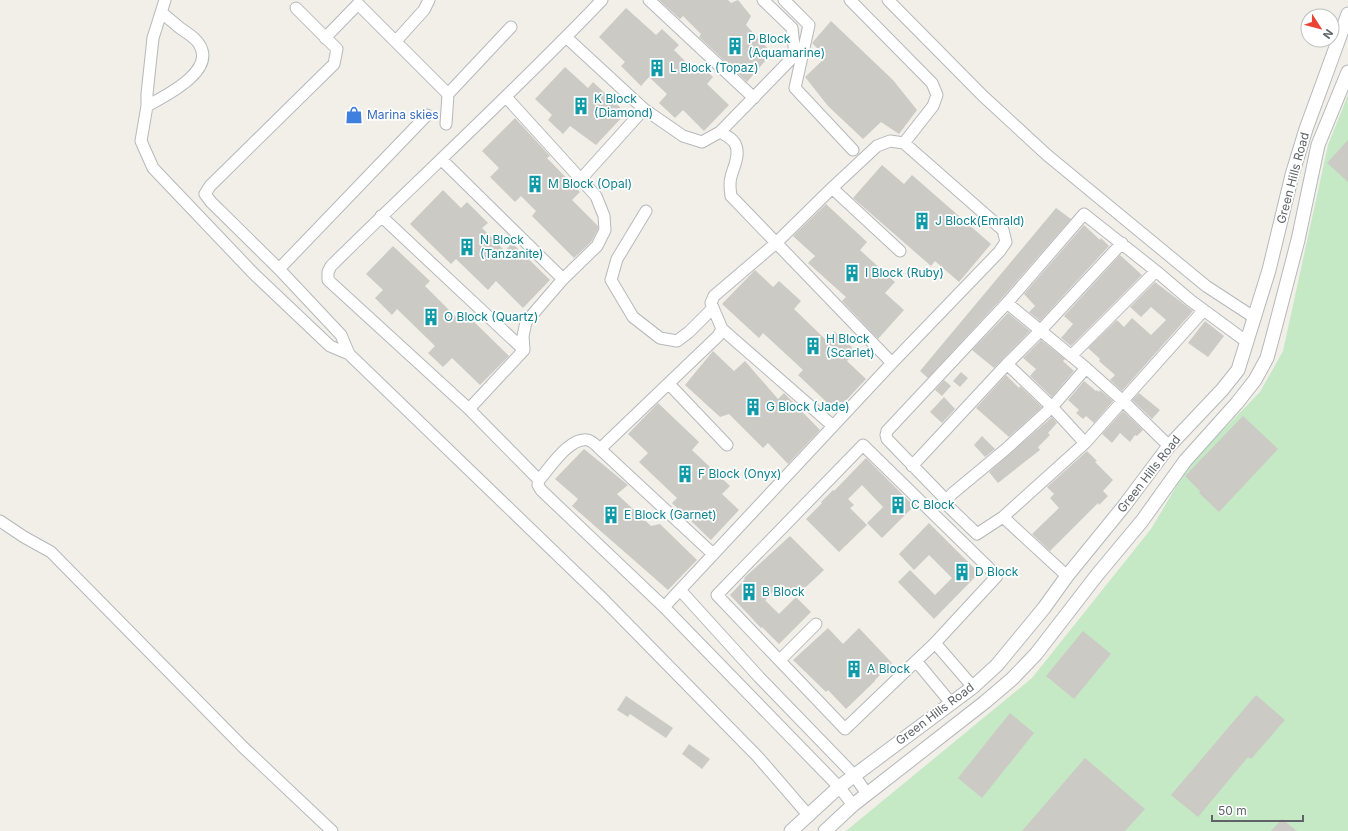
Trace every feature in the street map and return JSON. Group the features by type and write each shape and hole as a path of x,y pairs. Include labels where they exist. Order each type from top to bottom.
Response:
{"street":[{"path":"165,0 153,38 147,106 141,141 153,168 254,274 324,341 330,346 349,354 609,604 758,757 809,816"},
{"path":"396,41 424,10 430,0"},
{"path":"539,480 469,409 328,280 328,272 331,266 381,216 506,97 602,0"},
{"path":"649,0 754,98"},
{"path":"566,37 644,110 683,136 702,142 720,132 795,55 792,28 763,0"},
{"path":"784,0 809,25 795,88 853,150"},
{"path":"850,0 932,83 937,95 933,106 904,143"},
{"path":"888,0 984,96 1047,155 1206,286 1254,318"},
{"path":"325,38 360,2 448,94"},
{"path":"296,8 337,49 334,64 210,186 205,194 211,202 279,269 341,335 349,354"},
{"path":"147,106 183,85 199,69 203,59 203,52 195,39 161,12"},
{"name":"Green Hills Road","path":"791,831 839,787 973,687 998,665 1124,506 1168,446 1222,390 1238,370 1278,236 1292,175 1306,129 1348,14"},
{"path":"446,124 448,94 511,27"},
{"name":"Green Hills Road","path":"825,831 866,794 985,702 1012,679 1036,654 1097,575 1142,521 1185,461 1238,403 1255,380 1267,358 1298,240 1318,145 1348,72"},
{"path":"469,409 524,350 523,336 526,322 563,279 597,246 605,230 604,216 596,196 506,97"},
{"path":"581,179 644,110"},
{"path":"279,269 427,115"},
{"path":"720,132 729,137 736,146 737,157 731,178 731,196 892,363"},
{"path":"664,607 892,363 999,252 1006,242 1003,230 904,143 890,141 877,146 776,243 714,296 711,303 722,329 833,426"},
{"path":"441,159 563,279"},
{"path":"832,188 900,251"},
{"path":"646,211 617,259 612,280 634,317 660,338 677,340 689,332 713,308"},
{"path":"1203,310 1085,443 1003,517 977,534 948,506 948,502 887,439 887,432 1007,303 1084,214 1122,243 1203,310 1247,342"},
{"path":"381,216 524,350"},
{"path":"1278,236 1298,240"},
{"path":"912,466 1122,243"},
{"path":"1070,356 1156,271"},
{"path":"1007,303 1086,368 1168,446"},
{"path":"600,449 718,336 722,329"},
{"path":"1007,364 1052,407 1085,443"},
{"path":"948,502 949,497 953,493 1006,449 1052,407 1086,368"},
{"path":"669,384 727,445"},
{"path":"713,554 590,440 580,439 570,444 539,480 538,485 541,490 664,607 839,787 853,805"},
{"path":"863,445 998,576 935,643 845,729 780,660 717,595 863,445"},
{"path":"1003,517 1067,576"},
{"path":"0,521 24,537 51,552 243,747 332,831"},
{"path":"680,590 758,676 854,775 866,794"},
{"path":"780,660 816,624"},
{"path":"935,643 973,687"},
{"path":"916,661 951,703"},
{"path":"745,690 758,676"}],"green space":[{"path":"1348,95 1348,831 846,831 1032,678 1151,529 1189,465 1260,392 1283,351 1328,145"}],"building":[{"name":"P Block (Aquamarine)","path":"659,0 728,0 731,3 738,0 751,16 746,25 772,53 747,82 699,37 701,34 683,16 680,19"},
{"name":"L Block (Topaz)","path":"626,8 656,35 662,29 679,45 674,50 694,70 700,64 713,77 707,84 729,105 704,131 683,110 675,118 659,103 667,94 649,77 641,86 621,66 625,62 599,37"},
{"path":"831,21 893,80 917,110 899,134 881,122 863,139 828,106 805,77 826,57 812,43"},
{"name":"K Block (Diamond)","path":"565,67 588,88 593,82 626,113 596,145 570,126 563,134 548,120 552,115 535,99"},
{"name":"M Block (Opal)","path":"515,118 550,156 547,158 580,192 572,200 598,226 598,229 591,242 574,258 532,216 536,211 521,196 515,202 490,177 499,168 482,151"},
{"path":"1348,140 1348,182 1327,163"},
{"name":"J Block(Emrald)","path":"882,165 904,184 912,175 991,244 959,282 935,261 931,266 853,198"},
{"name":"N Block (Tanzanite)","path":"443,190 461,208 467,202 488,223 482,228 505,251 512,243 550,280 523,308 496,281 488,290 456,259 451,264 410,224"},
{"name":"I Block (Ruby)","path":"826,204 867,242 860,250 895,282 885,293 904,310 878,339 842,301 846,297 808,263 815,256 793,236"},
{"path":"1056,208 1071,219 1002,298 928,378 920,371"},
{"path":"1084,225 1109,246 1040,321 1029,312 1035,306 1024,294"},
{"name":"O Block (Quartz)","path":"393,246 430,281 425,286 459,320 465,313 509,356 480,385 452,358 443,367 428,353 435,346 397,309 392,315 375,298 383,290 366,274"},
{"path":"1120,255 1142,275 1071,346 1061,338 1073,324 1064,316"},
{"name":"H Block (Scarlet)","path":"755,270 773,287 779,281 801,301 794,309 826,340 834,331 856,351 847,361 866,379 836,411 798,375 803,370 763,333 759,338 722,304"},
{"path":"1155,282 1193,311 1122,391 1110,380 1115,375 1099,361 1100,359 1088,348 1117,320 1124,327 1132,318 1151,335 1166,320 1151,307 1141,317 1130,307"},
{"path":"1008,313 1030,331 994,368 972,350"},
{"path":"1205,321 1224,336 1208,357 1188,343"},
{"path":"1041,340 1065,359 1063,361 1074,371 1052,397 1030,376 1036,369 1023,358"},
{"name":"G Block (Jade)","path":"713,351 734,371 745,361 778,399 784,393 820,430 788,464 768,443 763,448 729,414 720,417 685,385"},
{"path":"961,372 968,378 960,387 953,381"},
{"path":"1006,375 1042,407 1009,437 976,408"},
{"path":"944,380 951,386 942,396 935,390"},
{"path":"1084,381 1096,391 1097,390 1099,392 1100,390 1113,401 1094,423 1086,416 1083,419 1076,413 1079,410 1068,400"},
{"path":"1139,393 1160,410 1152,419 1132,400"},
{"path":"944,397 955,409 942,423 930,412"},
{"name":"F Block (Onyx)","path":"658,403 699,442 692,450 730,486 722,494 739,510 711,540 672,503 677,498 639,462 648,453 628,434"},
{"path":"1123,411 1143,430 1137,436 1135,435 1130,442 1120,433 1112,443 1102,434"},
{"path":"1243,416 1278,449 1219,512 1199,493 1200,491 1185,476"},
{"path":"1052,417 1057,423 1048,433 1050,435 1038,447 1040,450 998,483 989,472"},
{"path":"982,436 995,449 985,457 974,445"},
{"name":"E Block (Garnet)","path":"584,449 628,485 617,494 651,526 660,524 697,560 668,590 572,506 578,499 555,479"},
{"path":"1087,451 1097,461 1095,462 1113,480 1103,491 1108,496 1099,505 1098,503 1050,551 1032,534 1059,508 1050,498 1054,494 1047,487"},
{"name":"C Block","path":"866,458 914,506 882,538 867,523 883,507 862,485 848,499 854,505 850,508 867,525 839,552 806,519 822,503 821,502 833,490 834,491"},
{"name":"D Block","path":"929,523 979,573 934,619 898,582 910,570 935,595 952,578 929,555 914,570 899,554"},
{"name":"B Block","path":"790,536 824,570 794,598 781,584 765,600 779,614 796,597 811,612 779,644 762,627 761,628 730,595 745,579 744,578"},
{"name":"A Block","path":"828,628 843,644 859,628 892,663 846,709 828,690 826,692 793,660"},
{"path":"1083,631 1111,654 1074,699 1046,676"},
{"path":"1256,695 1285,720 1251,759 1248,757 1198,817 1171,795"},
{"path":"626,696 673,728 666,738 630,714 628,717 617,710"},
{"path":"1010,713 1034,733 982,798 958,778"},
{"path":"689,744 710,759 702,769 682,754"},
{"path":"1085,758 1145,809 1125,831 1022,831"},
{"path":"1282,819 1297,831 1271,831"}],"place":[{"name":"P Block (Aquamarine)","path":"735,46"},
{"name":"L Block (Topaz)","path":"657,68"},
{"name":"K Block (Diamond)","path":"581,106"},
{"name":"Marina skies","path":"354,115"},
{"name":"M Block (Opal)","path":"535,184"},
{"name":"J Block(Emrald)","path":"922,221"},
{"name":"N Block (Tanzanite)","path":"467,247"},
{"name":"I Block (Ruby)","path":"852,273"},
{"name":"O Block (Quartz)","path":"431,317"},
{"name":"H Block (Scarlet)","path":"813,346"},
{"name":"G Block (Jade)","path":"753,407"},
{"name":"F Block (Onyx)","path":"685,474"},
{"name":"C Block","path":"898,505"},
{"name":"E Block (Garnet)","path":"611,515"},
{"name":"D Block","path":"962,572"},
{"name":"B Block","path":"749,592"},
{"name":"A Block","path":"854,669"}]}
